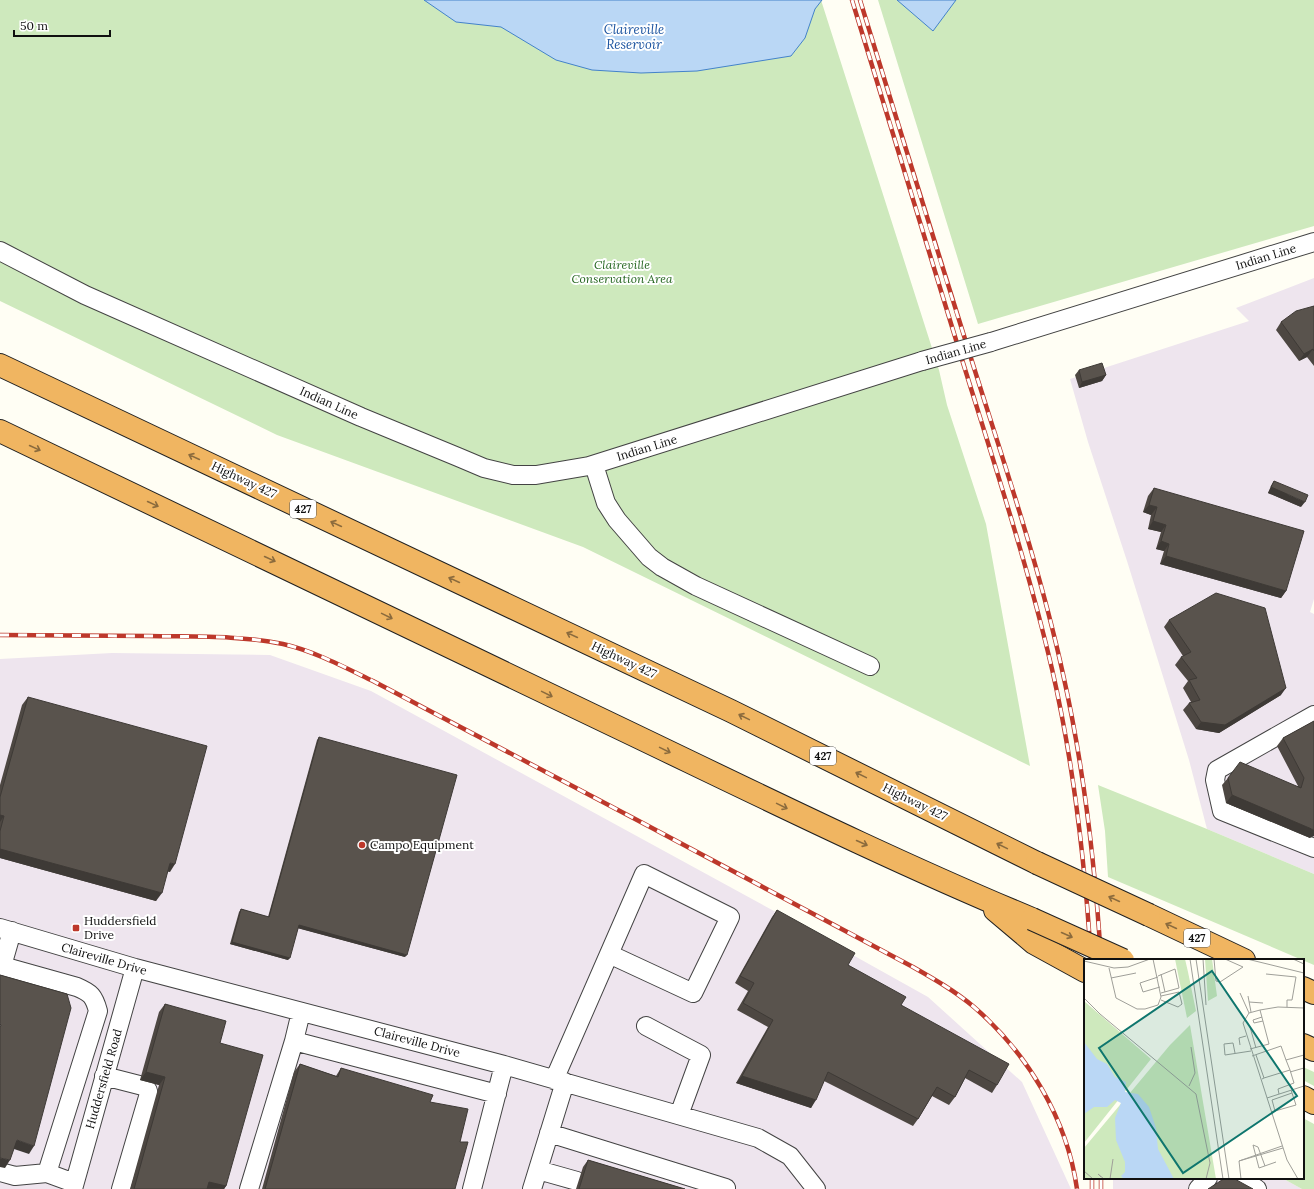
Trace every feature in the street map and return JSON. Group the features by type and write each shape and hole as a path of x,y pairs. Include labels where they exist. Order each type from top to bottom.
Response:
{"highway":[{"name":"Highway 427","path":"0,366 731,711 1037,863 1242,959"},
{"path":"0,431 308,577 812,820 980,897 1121,959"},
{"path":"980,897 1034,944 1084,970"},
{"path":"1304,988 1314,993"},
{"path":"1304,1045 1314,1050"},
{"path":"1304,1098 1314,1103"}],"street":[{"name":"Indian Line","path":"0,251 84,295 361,417 484,468 512,475 536,475 594,465 922,361 991,342 1314,242"},
{"path":"594,465 606,503 617,520 649,557 662,567 696,586 870,666"},
{"path":"1314,715 1217,770 1215,780 1222,811 1314,848"},
{"path":"532,1189 549,1133 559,1081 609,954 644,874 730,917 693,992 609,954"},
{"path":"6,930 1,966 77,987 88,992 95,999 98,1011 47,1173"},
{"name":"Claireville Drive","path":"6,930 135,968 504,1065 758,1138 790,1156 816,1189"},
{"name":"Huddersfield Road","path":"74,1186 135,968"},
{"path":"249,1189 294,1041 301,1012"},
{"path":"646,1026 701,1055 679,1115"},
{"path":"294,1041 497,1094"},
{"path":"472,1189 504,1065"},
{"path":"104,1076 143,1086 147,1088 149,1092 121,1189"},
{"path":"549,1133 726,1188"},
{"path":"538,1170 577,1181"},
{"path":"0,1172 15,1176 47,1173 74,1186"},
{"path":"1198,1189 1207,1179"},
{"path":"1239,1179 1257,1189"}],"shaded area":[{"path":"1314,278 1314,599 1310,612 1314,614 1314,874 1207,829 1189,760 1088,442 1070,379 1249,321 1236,308"},
{"path":"112,653 270,655 371,691 774,911 928,997 1022,1082 1071,1189 0,1189 0,659"},
{"path":"1113,1179 1284,1179 1302,1189 1113,1189"}],"green space":[{"name":"Claireville Conservation Area","path":"0,0 821,0 939,370 947,405 986,524 1030,766 583,547 277,435 0,301"},
{"path":"878,0 1314,0 1314,226 978,324"},
{"path":"1098,785 1314,874 1314,965 1304,961 1304,959 1300,959 1108,877 1105,831"},
{"path":"1304,1067 1314,1072 1314,1086 1304,1081"},
{"path":"1304,1119 1314,1124 1314,1189 1302,1189 1284,1179 1304,1179"}],"water":[{"name":"Claireville Reservoir","path":"424,0 822,0 815,9 805,38 791,56 697,71 641,73 592,70 556,60 501,27 456,22"},
{"path":"897,0 956,0 933,31"}],"building":[{"path":"1314,306 1314,351 1313,349 1304,354 1281,322 1296,311"},
{"path":"1102,363 1106,375 1082,382 1079,370"},
{"path":"1274,481 1308,495 1305,502 1271,487"},
{"path":"1154,488 1304,531 1286,591 1166,556 1169,544 1161,541 1166,525 1153,521 1157,507 1149,505"},
{"path":"1216,593 1265,608 1286,688 1225,725 1201,722 1189,703 1200,700 1189,680 1197,678 1181,657 1191,652 1169,620"},
{"path":"28,697 207,746 175,864 170,863 162,893 0,849 0,831 4,816 0,815 0,797"},
{"path":"1314,721 1314,830 1232,795 1228,778 1240,762 1301,788 1304,778 1283,738"},
{"name":"Campo Equipment","path":"319,737 457,775 407,955 299,925 290,958 232,942 241,909 269,917"},
{"path":"777,910 855,953 848,965 906,997 901,1005 1009,1064 997,1085 969,1070 955,1097 937,1087 918,1119 828,1072 816,1100 742,1076 773,1020 743,1003 754,983 740,976"},
{"path":"0,975 67,994 71,1008 34,1146 17,1140 10,1160 0,1158"},
{"path":"165,1004 226,1021 220,1043 263,1055 226,1186 209,1182 207,1189 134,1189 165,1077 146,1072"},
{"path":"300,1064 338,1077 341,1068 433,1095 430,1102 468,1109 460,1142 468,1142 455,1189 265,1189"},
{"path":"588,1160 685,1189 579,1189"},
{"path":"1223,1179 1235,1179 1253,1189 1208,1189"}],"railway":[{"path":"852,0 1009,510 1032,589 1052,669 1067,741 1078,814 1091,959"},
{"path":"860,0 1030,547 1053,631 1063,674 1083,780 1092,852 1101,959"},
{"path":"0,635 250,639 295,647 329,660 373,681 913,967 959,996 974,1007 1011,1045 1042,1089 1054,1112 1064,1137 1072,1163 1077,1189"},
{"path":"1092,1179 1092,1189"},
{"path":"1101,1179 1101,1189"}],"place":[{"name":"Campo Equipment","path":"362,845"},
{"name":"Huddersfield Drive","path":"76,928"}]}
